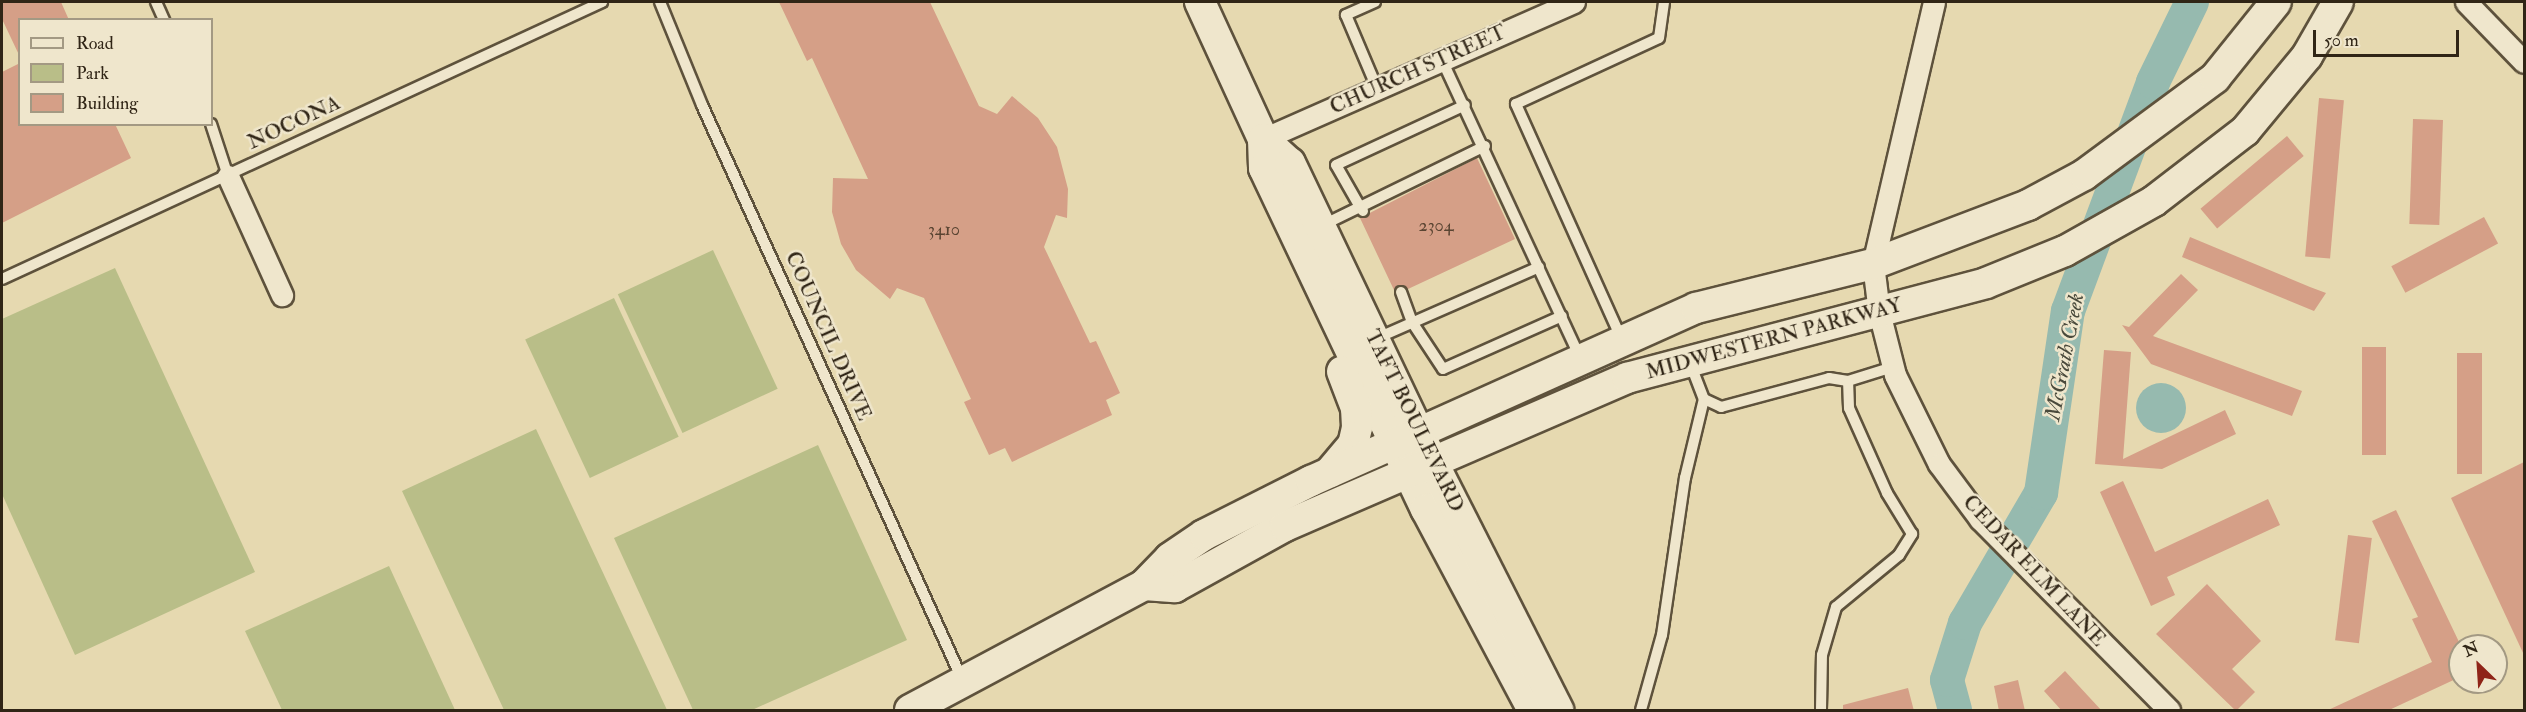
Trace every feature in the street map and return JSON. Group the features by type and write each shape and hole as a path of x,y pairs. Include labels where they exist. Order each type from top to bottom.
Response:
{"main road":[{"name":"TAFT BOULEVARD","path":"1200,2 1263,139 1264,168 1407,438 1533,711"},
{"name":"MIDWESTERN PARKWAY","path":"910,711 964,685 1144,585 1170,558 1204,535 1329,473 1696,309 1873,264 2028,205 2084,175 2158,123 2215,78 2276,2"},
{"name":"MIDWESTERN PARKWAY","path":"1144,585 1175,587 1285,526 1420,465 1627,378 1986,284 2065,251 2154,201 2245,130 2307,56 2338,2"},
{"name":"TAFT BOULEVARD","path":"1263,139 1290,163 1321,226 1374,339 1407,438"},
{"path":"1278,197 1356,408 1353,444 1329,473"},
{"name":"TAFT BOULEVARD","path":"1420,465 1558,711"}],"street":[{"name":"CHURCH STREET","path":"1263,139 1441,58 1574,2"},
{"name":"CEDAR ELM LANE","path":"1934,2 1873,264 1879,312 1893,367 1912,417 1939,464 1995,535 2169,711"},
{"path":"2466,2 2524,62"},
{"path":"228,176 282,295"}],"lane":[{"path":"156,2 163,18"},
{"name":"NOCONA","path":"2,279 602,2"},
{"name":"COUNCIL DRIVE","path":"660,2 964,685"},
{"path":"1375,2 1346,15 1377,88"},
{"path":"1623,343 1516,104 1659,38 1664,2"},
{"path":"1441,58 1485,146 1581,361"},
{"path":"1361,209 1336,165 1465,105"},
{"path":"212,126 228,176"},
{"path":"1321,226 1361,209 1485,146"},
{"path":"1374,339 1539,267"},
{"path":"1401,292 1412,322 1443,369 1562,316"},
{"path":"1641,711 1662,635 1684,478 1704,399 1690,362"},
{"path":"1704,399 1721,407 1829,378 1848,381 1893,367"},
{"path":"1821,711 1822,655 1836,607 1899,555 1912,534 1887,493 1849,408 1848,381"}],"green space":[{"path":"713,250 778,389 682,433 618,294"},
{"path":"115,268 255,572 75,655 2,494 2,319"},
{"path":"614,298 679,437 590,478 525,339"},
{"path":"536,429 667,710 504,710 402,491"},
{"path":"818,445 907,640 752,710 693,710 614,538"},
{"path":"389,566 455,710 282,710 245,631"}],"water":[{"path":"2156,383 2166,383 2179,390 2186,403 2186,413 2179,426 2166,433 2156,433 2147,429 2140,422 2136,413 2136,403 2140,394 2147,387"}],"building":[{"path":"2,2 61,2 68,18 18,18 18,53 2,19"},
{"path":"779,2 930,2 979,106 997,114 1012,96 1038,118 1057,147 1068,189 1067,218 1056,215 1044,247 1090,343 1096,341 1120,393 1106,400 1112,415 1012,462 1005,448 989,455 964,402 971,399 924,298 897,288 890,299 856,270 841,244 832,212 833,178 868,179 812,58 807,61"},
{"path":"18,64 18,126 116,126 131,158 2,223 2,72"},
{"path":"2319,98 2344,100 2330,259 2305,256"},
{"path":"2413,119 2443,120 2439,225 2409,224"},
{"path":"2287,136 2304,156 2217,229 2200,209"},
{"path":"1477,158 1515,239 1408,289 1399,285 1394,290 1360,218"},
{"path":"2484,217 2498,243 2405,293 2391,266"},
{"path":"2190,237 2326,293 2314,311 2182,257"},
{"path":"2181,274 2198,290 2153,336 2302,391 2292,416 2151,364 2122,325 2129,327"},
{"path":"2362,347 2386,347 2386,455 2362,455"},
{"path":"2104,350 2131,352 2123,459 2225,410 2236,434 2162,469 2095,464"},
{"path":"2457,353 2482,353 2482,474 2457,474"},
{"path":"2524,462 2524,655 2451,498"},
{"path":"2123,481 2155,552 2268,499 2280,525 2167,577 2175,595 2151,606 2100,492"},
{"path":"2396,510 2455,634 2448,634 2448,683 2387,711 2326,711 2432,662 2412,619 2418,617 2372,521"},
{"path":"2348,535 2372,538 2359,643 2335,640"},
{"path":"2207,584 2261,641 2232,669 2255,692 2236,711 2156,634"},
{"path":"2065,671 2102,711 2062,711 2044,691"},
{"path":"2018,680 2025,711 1999,711 1994,686"},
{"path":"1908,688 1914,711 1843,711 1843,705"}],"waterway":[{"name":"McGrath Creek","path":"1955,710 1947,680 1965,623 2041,493 2068,311 2153,82 2192,2"}]}
